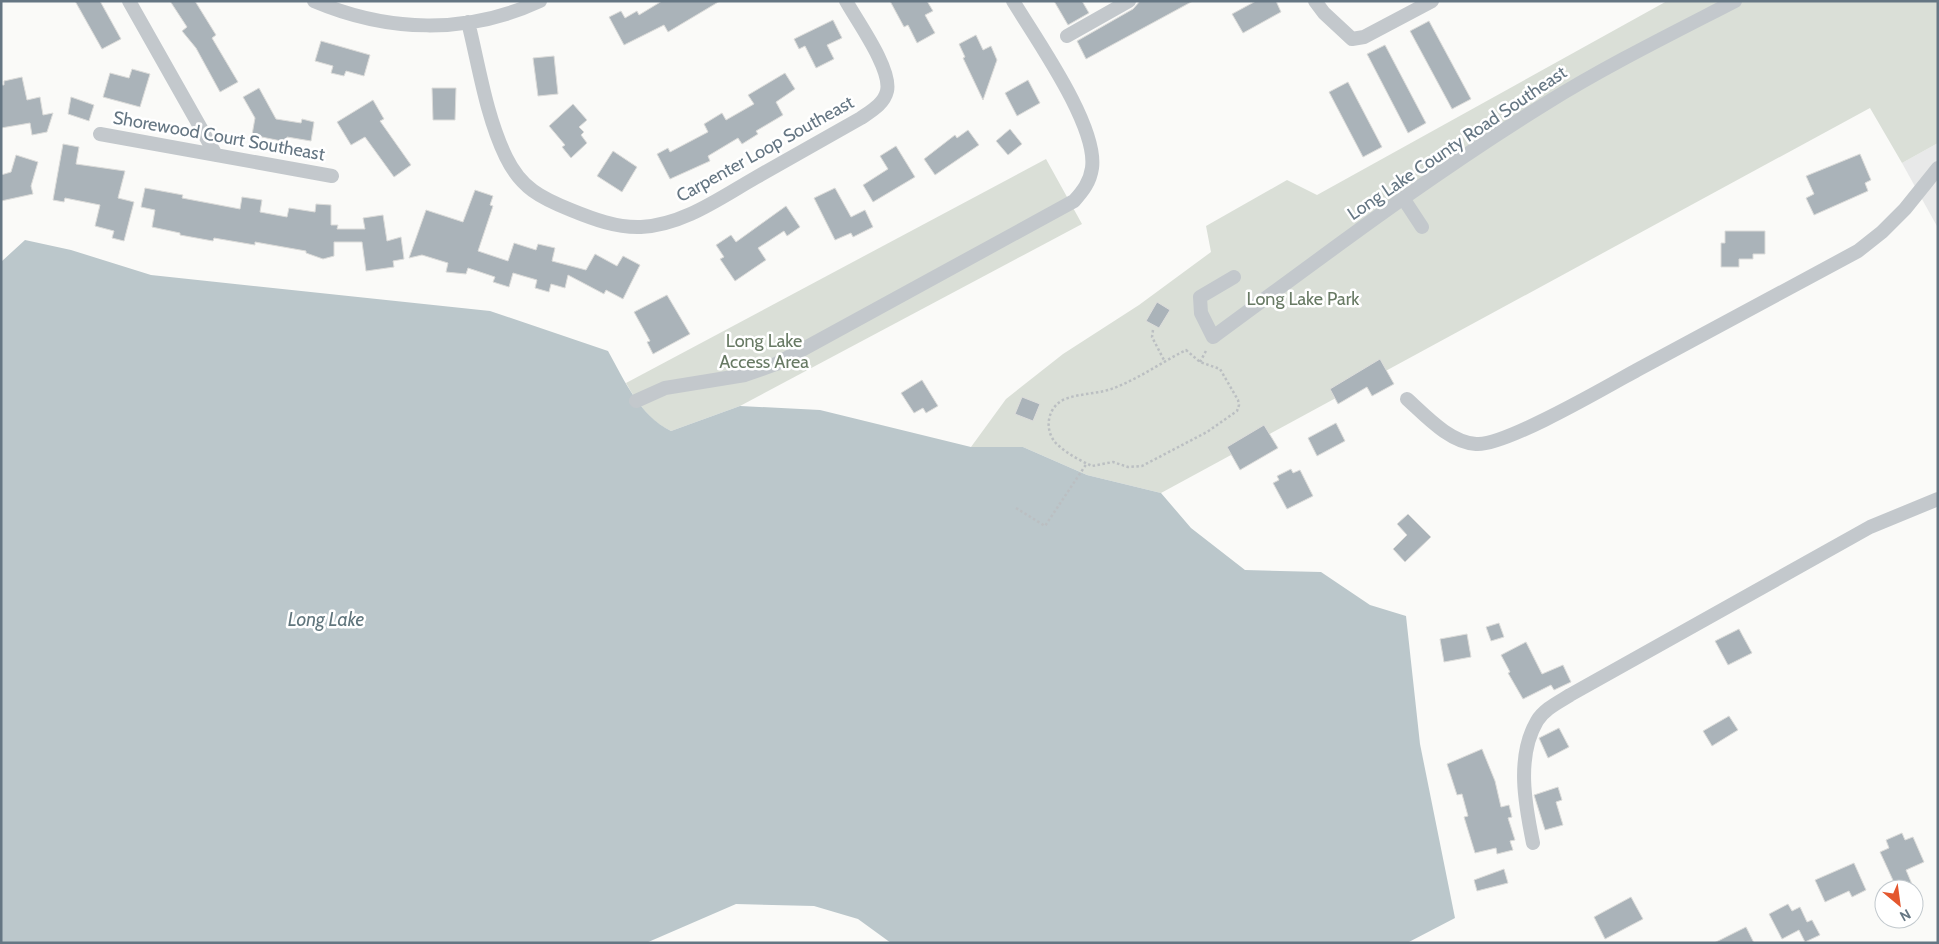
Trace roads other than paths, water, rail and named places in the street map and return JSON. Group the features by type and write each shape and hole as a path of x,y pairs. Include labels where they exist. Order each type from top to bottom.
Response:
{"street":[{"path":"129,1 216,155"},
{"path":"314,1 363,18 403,25 435,26 498,18 540,1"},
{"name":"Carpenter Loop Southeast","path":"468,22 494,128 506,158 529,190 538,196 595,220 640,228 657,226 684,217 861,118 881,104 887,91 886,73 846,1"},
{"path":"636,401 665,388 745,375 776,364 1074,201 1083,190 1092,167 1092,143 1082,116 1013,1"},
{"path":"1067,36 1129,1"},
{"path":"1315,1 1330,19 1352,39 1364,37 1432,1"},
{"name":"Long Lake County Road Southeast","path":"1234,277 1200,297 1201,313 1214,337 1403,198 1545,104 1636,52 1735,1"},
{"name":"Shorewood Court Southeast","path":"100,134 332,176"},
{"path":"1407,399 1440,428 1465,442 1490,443 1528,427 1858,250 1882,232 1905,209 1938,168"},
{"path":"1403,198 1422,227"},
{"path":"1534,843 1525,801 1525,767 1530,740 1537,721 1544,713 1570,695 1870,527 1938,499"}],"water":[{"name":"Long Lake","path":"25,240 71,250 151,275 490,311 608,351 641,407 671,431 740,406 820,410 971,447 1023,447 1087,475 1161,493 1191,528 1245,570 1321,572 1370,605 1406,616 1420,744 1455,918 1407,943 891,943 858,919 814,906 736,904 646,943 1,943 1,262"}],"park label":[{"name":"Long Lake Park","path":"1303,299"},
{"name":"Long Lake Access Area","path":"764,351"}]}
